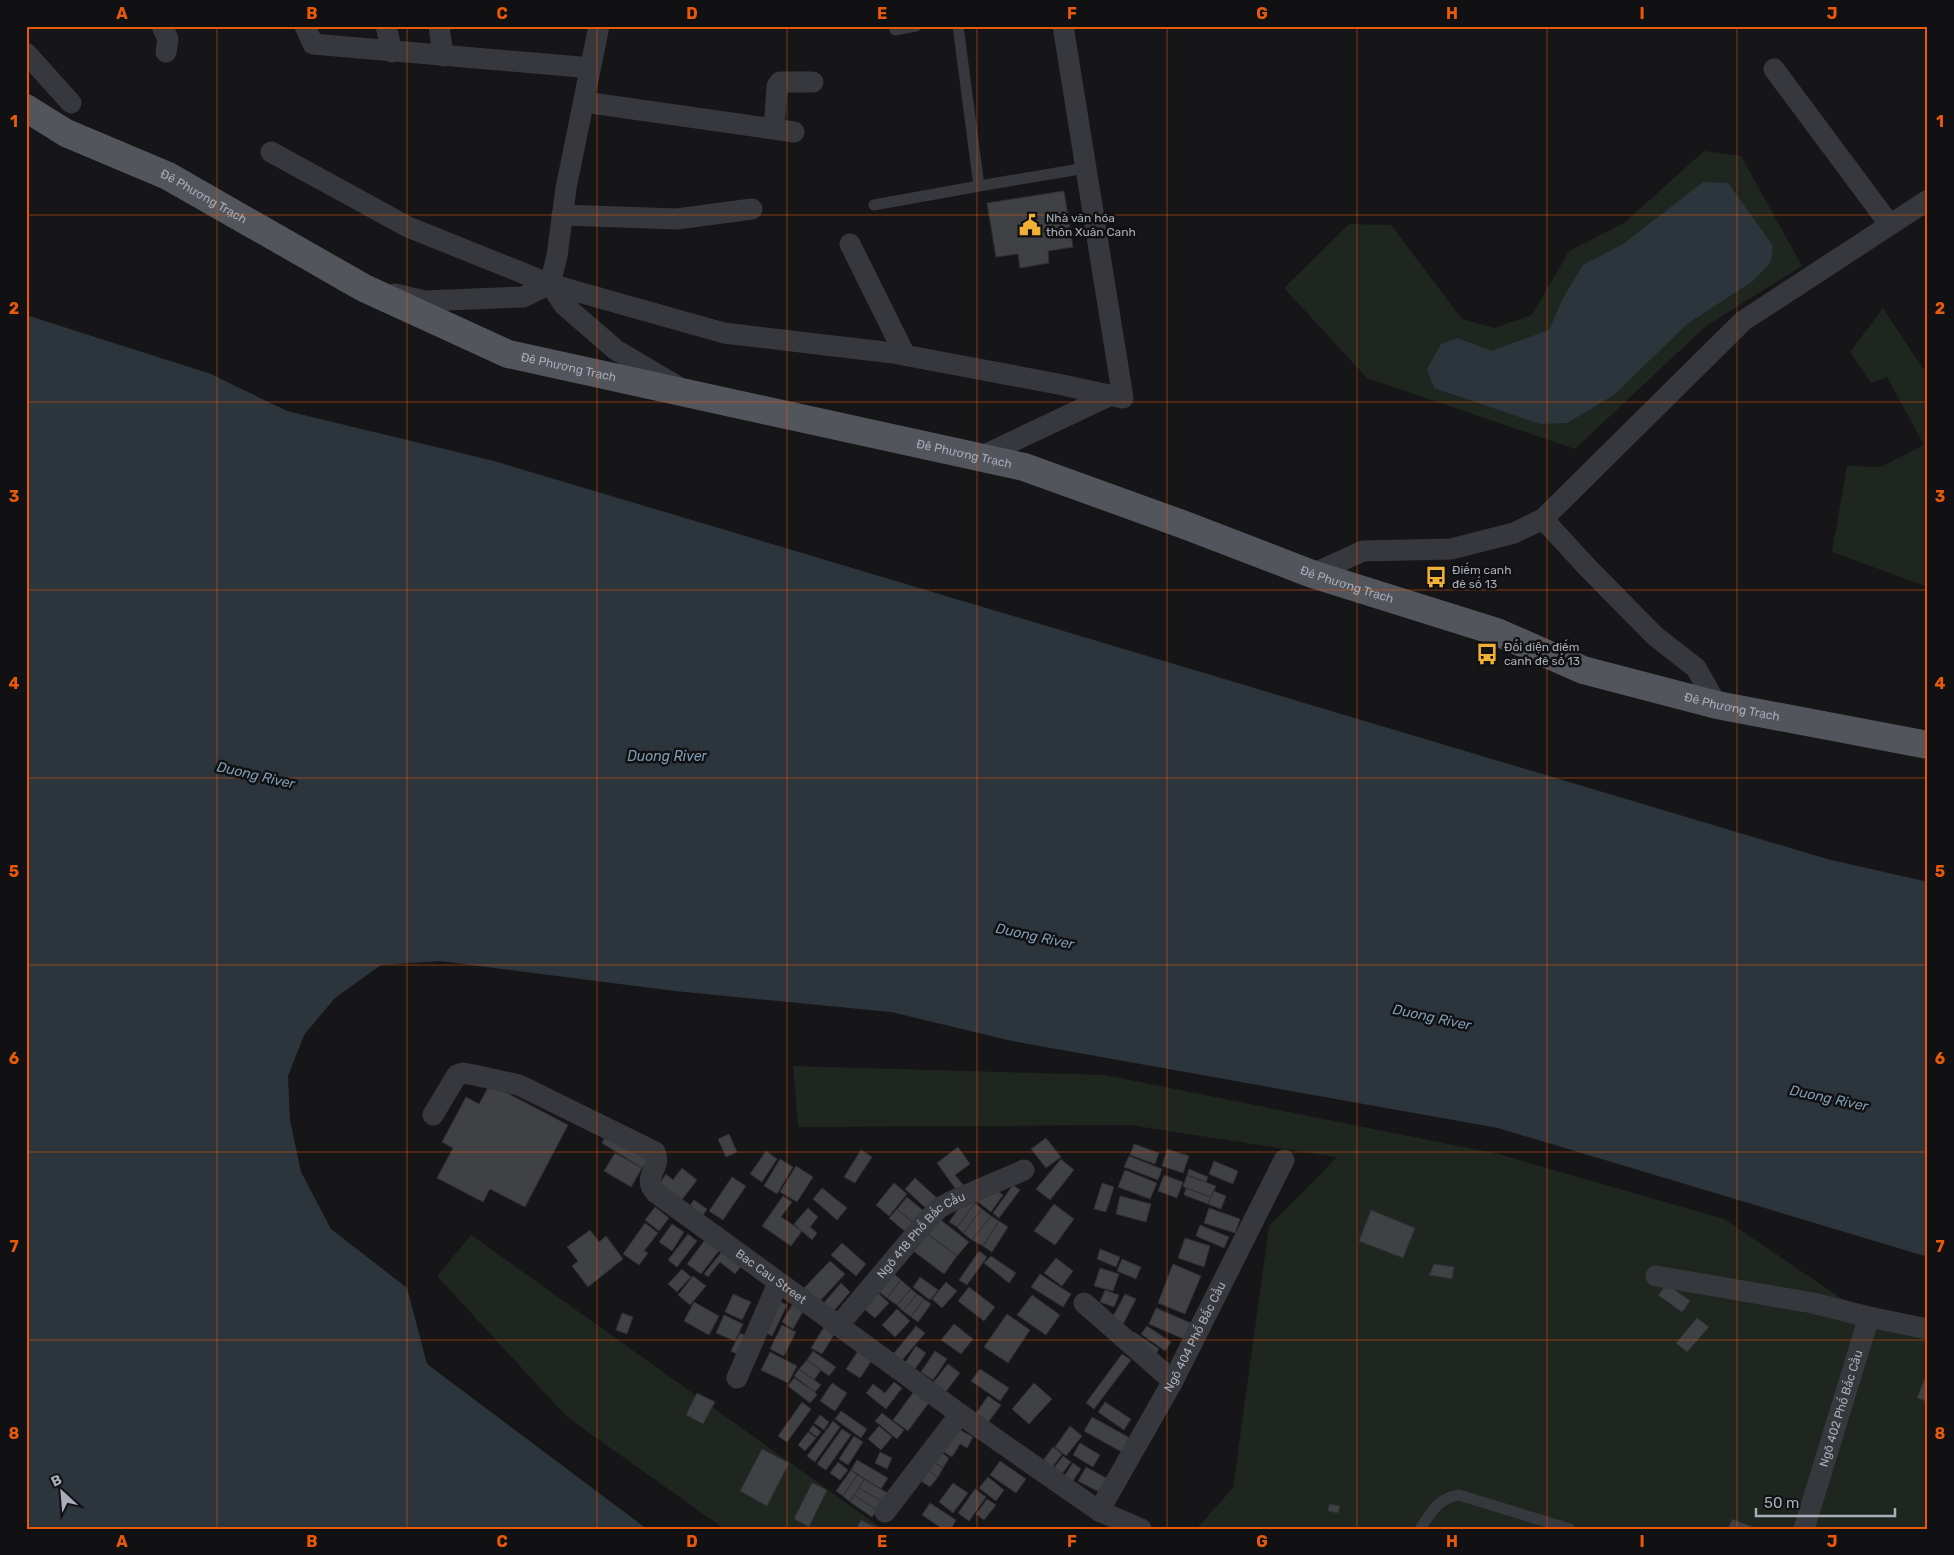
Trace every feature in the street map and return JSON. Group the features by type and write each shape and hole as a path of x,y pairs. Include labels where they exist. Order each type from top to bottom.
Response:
{"main road":[{"name":"Đê Phương Trạch","path":"26,108 66,133 168,176 364,288 508,354 1024,467 1182,524 1312,574 1497,632 1583,670 1717,705 1928,745"}],"street":[{"path":"162,26 168,39 166,52"},
{"path":"305,26 313,44 590,70"},
{"path":"386,26 392,52"},
{"path":"439,26 443,56"},
{"path":"599,26 562,215 557,256 550,284 564,304 616,350 690,394"},
{"path":"271,152 408,227 550,284 724,334 905,355 1123,398 1063,26"},
{"path":"26,53 71,103"},
{"path":"1774,69 1890,225"},
{"path":"584,102 784,130 777,86 780,82 813,82"},
{"path":"1312,574 1363,552 1451,549 1514,532 1544,518 1743,321 1928,200"},
{"path":"562,215 677,219 752,210"},
{"path":"850,244 905,355"},
{"path":"364,288 425,301 523,297 550,284"},
{"path":"980,457 1111,395"},
{"path":"1544,518 1594,574 1655,636 1696,668 1717,705"},
{"name":"Bac Cau Street","path":"433,1115 457,1075 474,1075 519,1085 655,1152 657,1160 649,1181 653,1189 778,1283 1099,1511 1141,1529"},
{"name":"Ngõ 404 Phố Bắc Cầu","path":"1099,1511 1173,1381 1284,1160"},
{"name":"Ngõ 418 Phố Bắc Cầu","path":"838,1326 897,1254 939,1208 1024,1170"},
{"path":"1656,1276 1813,1303 1928,1329"},
{"path":"737,1378 778,1283"},
{"path":"1084,1303 1173,1381"},
{"name":"Ngõ 402 Phố Bắc Cầu","path":"1804,1529 1869,1317"},
{"path":"885,1512 960,1414"}],"lane":[{"path":"894,30 916,26"},
{"path":"958,26 979,186"},
{"path":"874,205 1086,168"},
{"path":"1420,1529 1437,1504 1450,1496 1459,1495 1570,1529"}],"shaded area":[{"path":"1704,151 1741,156 1802,266 1706,326 1575,449 1367,378 1284,288 1349,224 1391,225 1462,319 1494,328 1532,315 1569,251 1624,223"},
{"path":"1883,308 1923,369 1928,368 1928,587 1832,552 1847,466 1881,467 1924,445 1887,377 1871,383 1850,352"},
{"path":"793,1066 1105,1075 1498,1154 1724,1219 1869,1317 1928,1326 1928,1529 1196,1529 1233,1488 1269,1226 1337,1157 1130,1125 798,1127"},
{"path":"471,1235 883,1529 724,1529 567,1417 437,1276"}],"water":[{"path":"1703,182 1728,183 1773,246 1771,262 1753,281 1687,324 1614,395 1567,423 1540,424 1434,388 1427,369 1441,344 1458,338 1491,351 1549,330 1563,298 1583,265 1623,244"},
{"name":"Duong River","path":"26,315 211,374 287,411 494,461 1827,859 1928,882 1928,1257 1498,1128 1012,1041 891,1012 675,991 440,961 381,965 335,998 304,1035 288,1076 290,1120 301,1172 331,1229 407,1288 427,1364 647,1529 26,1529"}],"building":[{"name":"Nhà văn hóa thôn Xuân Canh","path":"1064,191 1073,247 1048,251 1049,263 1020,268 1018,254 996,257 987,203"},
{"path":"490,1084 568,1125 525,1207 490,1189 483,1202 437,1178 453,1148 442,1142 466,1097 479,1104"},
{"path":"608,1132 650,1157 642,1168 602,1143"},
{"path":"729,1134 737,1152 726,1157 718,1139"},
{"path":"1046,1138 1061,1157 1046,1168 1031,1149"},
{"path":"1134,1144 1159,1153 1155,1164 1130,1155"},
{"path":"958,1147 970,1164 955,1175 964,1186 957,1191 937,1163"},
{"path":"1167,1149 1189,1156 1183,1173 1162,1166"},
{"path":"861,1150 872,1157 855,1183 844,1177"},
{"path":"766,1151 777,1159 762,1182 750,1174"},
{"path":"615,1153 642,1168 631,1187 604,1171"},
{"path":"1129,1156 1162,1169 1158,1180 1124,1167"},
{"path":"780,1159 793,1167 777,1194 764,1186"},
{"path":"1061,1159 1074,1170 1050,1200 1036,1189"},
{"path":"1214,1161 1238,1171 1233,1184 1209,1174"},
{"path":"796,1166 813,1177 797,1202 780,1192"},
{"path":"682,1168 697,1180 678,1205 656,1189 666,1174 673,1180"},
{"path":"1189,1169 1208,1177 1206,1182 1187,1175"},
{"path":"1125,1170 1157,1183 1150,1199 1118,1187"},
{"path":"1164,1175 1183,1182 1177,1198 1158,1191"},
{"path":"1187,1175 1216,1186 1211,1197 1183,1187"},
{"path":"732,1177 746,1186 723,1220 709,1211"},
{"path":"915,1178 939,1200 929,1211 905,1189"},
{"path":"894,1183 907,1194 889,1216 876,1205"},
{"path":"1102,1183 1114,1187 1106,1212 1094,1209"},
{"path":"990,1185 1003,1195 991,1212 978,1202"},
{"path":"1013,1185 1020,1190 999,1218 993,1213"},
{"path":"822,1188 847,1208 837,1220 813,1199"},
{"path":"1186,1188 1211,1197 1208,1204 1184,1195"},
{"path":"1214,1191 1226,1196 1221,1209 1208,1204"},
{"path":"783,1196 792,1202 781,1217 802,1231 791,1246 762,1226"},
{"path":"1120,1196 1151,1204 1146,1222 1116,1214"},
{"path":"907,1197 926,1213 916,1225 897,1209"},
{"path":"967,1197 975,1203 957,1227 949,1222"},
{"path":"694,1200 707,1209 699,1221 685,1212"},
{"path":"975,1203 982,1209 963,1233 957,1227"},
{"path":"1054,1204 1074,1219 1055,1245 1034,1231"},
{"path":"655,1207 669,1218 659,1231 645,1220"},
{"path":"808,1208 818,1217 810,1227 817,1233 812,1240 794,1224"},
{"path":"1209,1208 1240,1219 1235,1233 1204,1223"},
{"path":"897,1209 916,1225 908,1234 889,1218"},
{"path":"982,1209 991,1216 972,1240 963,1233"},
{"path":"1371,1210 1415,1228 1403,1258 1359,1241"},
{"path":"991,1216 999,1221 983,1246 972,1240"},
{"path":"937,1217 969,1242 957,1256 926,1233"},
{"path":"999,1221 1008,1227 992,1252 983,1246"},
{"path":"645,1223 658,1233 644,1251 648,1253 639,1265 623,1254"},
{"path":"672,1224 684,1232 672,1251 659,1242"},
{"path":"1200,1225 1229,1237 1224,1248 1196,1236"},
{"path":"590,1230 599,1242 606,1236 623,1259 588,1287 572,1266 578,1261 567,1247"},
{"path":"926,1233 957,1256 944,1274 912,1250"},
{"path":"688,1234 697,1241 677,1267 668,1260"},
{"path":"707,1237 721,1248 701,1274 687,1264"},
{"path":"1185,1238 1210,1246 1204,1267 1178,1258"},
{"path":"842,1243 866,1264 856,1276 831,1255"},
{"path":"724,1249 743,1264 735,1274 720,1262 708,1277 704,1274"},
{"path":"1100,1249 1120,1257 1116,1267 1097,1259"},
{"path":"979,1251 987,1257 967,1285 959,1280"},
{"path":"991,1256 1016,1273 1009,1283 984,1263"},
{"path":"1056,1258 1073,1271 1062,1286 1044,1273"},
{"path":"1122,1259 1141,1267 1136,1279 1117,1271"},
{"path":"830,1261 845,1274 819,1302 804,1288"},
{"path":"1173,1264 1201,1276 1185,1314 1158,1303"},
{"path":"1434,1264 1454,1267 1452,1279 1429,1275"},
{"path":"1100,1268 1119,1274 1113,1291 1094,1286"},
{"path":"682,1269 691,1277 677,1292 668,1284"},
{"path":"889,1270 901,1280 887,1298 874,1288"},
{"path":"1040,1274 1071,1294 1063,1307 1031,1287"},
{"path":"693,1276 706,1286 690,1305 678,1295"},
{"path":"920,1277 938,1290 930,1300 913,1287"},
{"path":"901,1280 911,1289 897,1305 887,1298"},
{"path":"946,1282 957,1291 942,1308 932,1299"},
{"path":"841,1283 850,1292 832,1313 822,1305"},
{"path":"1667,1284 1690,1301 1682,1312 1658,1295"},
{"path":"969,1287 995,1307 984,1321 958,1301"},
{"path":"911,1289 917,1294 903,1311 897,1305"},
{"path":"1105,1290 1119,1295 1114,1307 1100,1302"},
{"path":"877,1292 889,1303 875,1318 863,1308"},
{"path":"733,1294 751,1302 742,1320 725,1312"},
{"path":"917,1294 924,1299 911,1317 903,1311"},
{"path":"1125,1294 1136,1299 1121,1328 1110,1322"},
{"path":"1032,1295 1060,1315 1046,1335 1017,1315"},
{"path":"774,1299 787,1305 772,1336 759,1329"},
{"path":"924,1299 931,1304 918,1322 911,1317"},
{"path":"795,1300 806,1306 793,1329 782,1322"},
{"path":"694,1302 719,1316 709,1335 684,1321"},
{"path":"1156,1308 1191,1323 1184,1339 1149,1324"},
{"path":"897,1309 910,1321 895,1337 882,1325"},
{"path":"622,1313 633,1317 627,1334 616,1330"},
{"path":"1007,1314 1030,1330 1008,1363 984,1347"},
{"path":"724,1315 743,1324 735,1341 716,1333"},
{"path":"1697,1318 1709,1327 1687,1352 1676,1343"},
{"path":"826,1324 837,1330 822,1354 811,1348"},
{"path":"954,1324 973,1339 961,1354 941,1340"},
{"path":"782,1325 796,1332 784,1356 770,1349"},
{"path":"916,1326 925,1333 899,1364 891,1357"},
{"path":"1147,1326 1171,1342 1165,1351 1141,1334"},
{"path":"1134,1332 1159,1349 1153,1357 1128,1340"},
{"path":"740,1333 752,1339 742,1357 731,1351"},
{"path":"916,1346 926,1353 911,1375 901,1369"},
{"path":"860,1348 874,1357 860,1378 846,1369"},
{"path":"813,1351 836,1367 829,1376 807,1360"},
{"path":"935,1351 947,1359 933,1380 921,1372"},
{"path":"770,1352 797,1366 788,1383 761,1370"},
{"path":"1122,1354 1131,1360 1094,1409 1086,1403"},
{"path":"807,1360 821,1370 814,1380 799,1369"},
{"path":"948,1364 960,1373 944,1394 932,1384"},
{"path":"799,1369 821,1385 815,1392 794,1376"},
{"path":"980,1369 1009,1388 1000,1401 971,1381"},
{"path":"1928,1370 1928,1402 1917,1398"},
{"path":"794,1378 817,1395 810,1403 788,1386"},
{"path":"894,1382 902,1388 886,1409 866,1393 873,1384 885,1393"},
{"path":"832,1383 847,1393 835,1411 820,1401"},
{"path":"1034,1383 1052,1399 1029,1424 1012,1409"},
{"path":"915,1390 930,1401 908,1431 893,1420"},
{"path":"697,1393 715,1402 703,1424 686,1415"},
{"path":"988,1396 1001,1405 984,1428 972,1419"},
{"path":"802,1402 811,1409 787,1442 778,1436"},
{"path":"1105,1402 1131,1419 1124,1430 1098,1412"},
{"path":"841,1411 867,1429 861,1438 835,1419"},
{"path":"882,1413 904,1430 897,1439 875,1421"},
{"path":"820,1415 829,1422 824,1430 814,1423"},
{"path":"1092,1417 1130,1438 1122,1452 1084,1431"},
{"path":"833,1421 840,1427 815,1462 807,1456"},
{"path":"813,1425 821,1432 817,1437 809,1431"},
{"path":"879,1426 892,1437 881,1450 868,1439"},
{"path":"1070,1426 1082,1436 1066,1456 1055,1447"},
{"path":"842,1429 851,1435 826,1470 817,1464"},
{"path":"960,1430 973,1437 967,1448 960,1444 952,1457 937,1448"},
{"path":"808,1432 816,1438 805,1451 798,1445"},
{"path":"854,1436 863,1442 848,1465 839,1459"},
{"path":"1080,1443 1100,1455 1093,1467 1073,1455"},
{"path":"1053,1447 1062,1454 1048,1473 1039,1466"},
{"path":"762,1449 789,1463 767,1506 740,1491"},
{"path":"936,1449 949,1458 943,1468 929,1459"},
{"path":"880,1452 892,1458 887,1469 875,1463"},
{"path":"1063,1456 1071,1462 1058,1479 1050,1473"},
{"path":"929,1459 943,1468 938,1477 923,1467"},
{"path":"857,1460 888,1478 881,1489 851,1470"},
{"path":"1000,1461 1026,1479 1016,1493 990,1475"},
{"path":"838,1462 848,1470 840,1480 830,1473"},
{"path":"1073,1463 1081,1469 1069,1486 1061,1481"},
{"path":"923,1467 938,1477 930,1487 915,1477"},
{"path":"1086,1467 1108,1479 1101,1493 1078,1481"},
{"path":"851,1470 857,1475 843,1496 836,1491"},
{"path":"857,1475 864,1479 850,1502 843,1496"},
{"path":"988,1477 1004,1490 996,1501 979,1488"},
{"path":"864,1479 889,1494 883,1502 859,1488"},
{"path":"812,1483 827,1490 809,1527 794,1519"},
{"path":"953,1483 968,1493 953,1513 939,1502"},
{"path":"859,1488 883,1502 877,1510 854,1495"},
{"path":"975,1489 986,1497 969,1521 958,1513"},
{"path":"854,1495 877,1510 872,1517 850,1502"},
{"path":"987,1499 996,1505 984,1520 976,1514"},
{"path":"930,1503 956,1520 951,1529 943,1529 922,1515"},
{"path":"1329,1504 1340,1506 1338,1513 1328,1511"},
{"path":"1732,1519 1758,1529 1728,1529"},
{"path":"861,1520 879,1529 856,1529"}],"place":[{"name":"Nhà văn hóa thôn Xuân Canh","path":"1030,225"},
{"name":"Điếm canh đê số 13","path":"1436,577"},
{"name":"Đối diện điếm canh đê số 13","path":"1487,654"}]}
